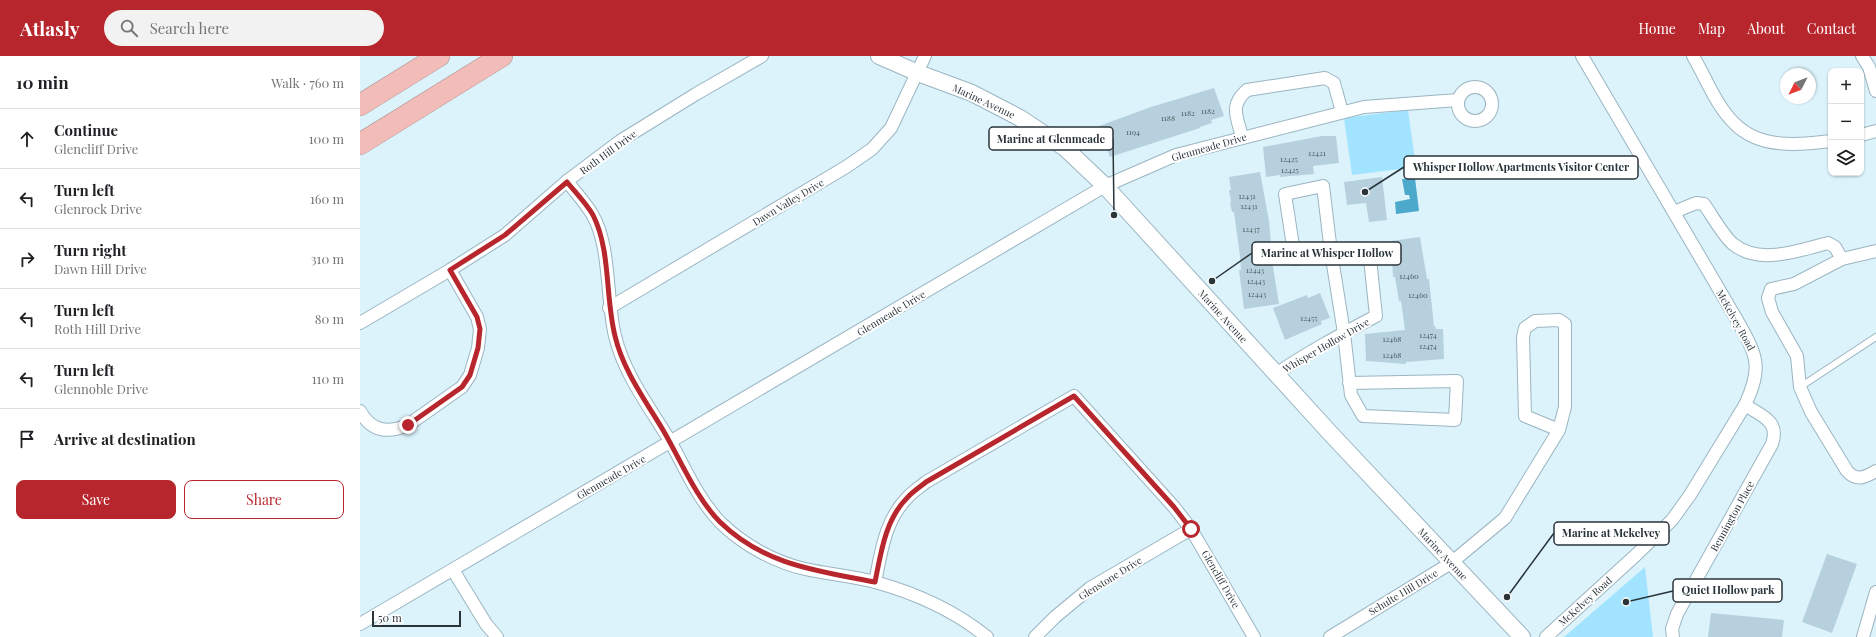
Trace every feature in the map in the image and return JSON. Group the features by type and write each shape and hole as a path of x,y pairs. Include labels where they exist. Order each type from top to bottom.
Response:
{"highway":[{"path":"360,105 439,56"},
{"path":"360,144 502,56"}],"main road":[{"name":"Marine Avenue","path":"879,56 918,73 972,93 1020,118 1065,148 1105,186 1512,631 1522,637"}],"street":[{"name":"Roth Hill Drive","path":"360,322 450,270 505,235 567,182 620,141 696,94 762,56"},
{"name":"Dawn Valley Drive","path":"609,308 839,171 872,149 891,128 925,56"},
{"name":"McKelvey Road","path":"1546,637 1643,549 1672,520 1690,495 1745,405 1751,393 1757,371 1756,359 1751,345 1582,56"},
{"path":"1693,56 1721,106 1735,124 1753,137 1771,142 1790,144 1828,141"},
{"path":"1862,56 1869,67 1876,90"},
{"path":"1242,137 1235,108 1238,98 1247,90 1325,78 1334,83 1342,112"},
{"name":"Glenmeade Drive","path":"360,624 1105,186 1176,155 1342,112 1364,107 1458,100"},
{"path":"1864,134 1876,131"},
{"path":"567,182 592,214 603,241 609,308 615,338 627,369 700,495 720,521 750,546 772,557 803,568 875,582 925,600 968,622 987,637"},
{"path":"1331,252 1295,258 1286,194 1323,186 1331,252 1344,333 1351,395 1364,416 1455,420 1457,381 1350,383"},
{"path":"1674,212 1696,202 1704,204 1733,244 1750,252 1766,256 1828,243 1835,247 1842,259"},
{"name":"Whisper Hollow Drive","path":"1276,374 1344,333 1376,316 1369,249 1331,252"},
{"path":"1876,251 1842,259 1794,284 1771,289 1768,298 1772,312 1797,356 1800,387 1810,412 1852,477 1859,479 1876,471"},
{"path":"360,411 366,421 375,428 398,429 408,425 462,387 470,375 478,348 480,329 477,317 450,270"},
{"name":"Schulte Hill Drive","path":"1330,637 1451,563 1505,518 1558,430 1565,407 1565,324 1560,320 1535,321 1525,328 1524,337 1525,416 1532,420 1548,424 1558,430"},
{"name":"Glencliff Drive","path":"875,582 884,538 894,515 906,499 926,482 1074,396 1174,507 1191,529 1254,637"},
{"name":"Bennington Place","path":"1673,637 1672,628 1677,614 1772,444 1775,436 1775,430 1771,424 1745,405"},
{"name":"Glenstone Drive","path":"1035,637 1055,617 1090,588 1191,529"},
{"path":"453,570 486,624 497,637"},
{"path":"1863,637 1876,592"}],"lane":[{"path":"1800,387 1876,337"}],"shaded area":[{"path":"1408,110 1416,167 1352,175 1344,118"},
{"path":"1415,178 1419,211 1396,214 1395,202 1410,199 1409,195 1405,195 1402,179"},
{"path":"1645,567 1653,637 1564,637"}],"building":[{"path":"1214,88 1224,116 1211,120 1212,123 1200,128 1110,157 1099,126 1151,107"},
{"path":"1322,136 1336,136 1339,163 1313,166 1314,174 1266,177 1263,147"},
{"path":"1260,172 1269,221 1273,267 1279,304 1244,309 1239,270 1241,270 1240,256 1234,212 1232,212 1230,203 1229,190 1231,190 1229,177"},
{"path":"1382,177 1387,220 1369,222 1366,203 1347,205 1344,182"},
{"path":"1420,237 1427,279 1429,279 1434,326 1436,329 1443,329 1444,359 1406,362 1406,364 1366,361 1365,334 1405,330 1401,301 1399,301 1395,277 1393,277 1391,241"},
{"path":"1320,293 1330,318 1321,321 1322,324 1285,340 1273,308 1307,295 1308,298"},
{"path":"1827,554 1857,564 1832,633 1802,622"},
{"path":"1711,613 1784,620 1782,637 1708,637"}],"place":[{"name":"Whisper Hollow Apartments Visitor Center","path":"1365,192"},
{"name":"Marine at Glenmeade","path":"1114,215"},
{"name":"Marine at Whisper Hollow","path":"1212,281"},
{"name":"Marine at Mckelvey","path":"1507,597"},
{"name":"Quiet Hollow park","path":"1626,602"}],"route":[{"path":"408,425 451,397 462,387 470,375 478,348 480,329 477,317 450,270 505,235 567,182 592,214 603,241 609,308 615,338 627,369 700,495 720,521 750,546 772,557 803,568 875,582 884,538 894,515 906,499 926,482 1074,396 1174,507 1191,529"}]}
